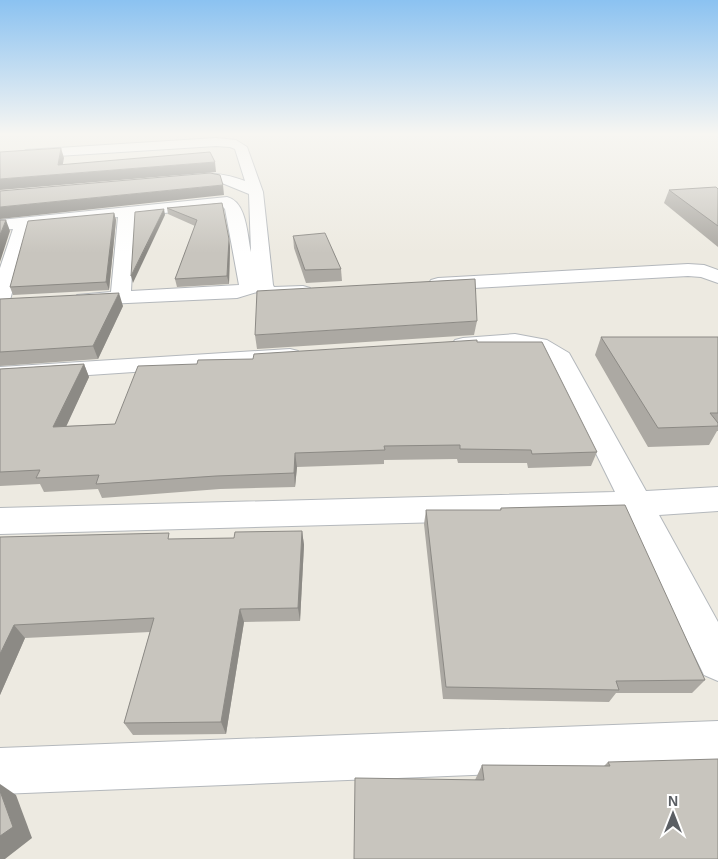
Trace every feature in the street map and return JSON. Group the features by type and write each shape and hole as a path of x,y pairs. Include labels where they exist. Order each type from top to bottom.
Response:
{"street":[{"path":"250,173 256,192 262,286 269,293 324,291"},
{"path":"164,181 212,177 234,181 256,192"},
{"path":"0,225 227,202 233,208 250,288 237,292 65,300"},
{"path":"121,296 127,212"},
{"path":"0,300 23,222"},
{"path":"422,285 688,270 704,271 718,277"},
{"path":"0,304 19,303"},
{"path":"444,346 523,341 546,346 561,358 718,661"},
{"path":"0,374 316,354"},
{"path":"0,520 636,504 718,499"},
{"path":"0,772 718,743"}],"building":[{"path":"0,173 75,173 0,179"},
{"path":"209,173 220,175 223,185 0,207 0,191"},
{"path":"716,187 718,189 718,226 669,190"},
{"path":"222,203 229,239 227,276 175,279 197,220 167,208"},
{"path":"164,209 131,276 135,212"},
{"path":"114,213 106,282 10,287 28,221"},
{"path":"0,220 6,220 0,235"},
{"path":"325,233 341,269 305,270 293,236"},
{"path":"475,279 477,321 255,335 257,291"},
{"path":"119,293 93,346 0,352 0,299"},
{"path":"601,337 718,337 718,413 710,413 718,423 718,426 658,428"},
{"path":"477,340 477,342 542,342 597,452 532,454 531,450 460,449 460,445 384,446 385,450 295,453 294,473 96,484 99,475 36,478 40,470 0,472 0,369 84,364 53,427 115,424 138,366 197,364 198,360 253,359 254,354"},
{"path":"625,505 705,680 616,681 619,690 446,687 426,510 501,510 501,508"},
{"path":"302,531 298,608 240,609 221,722 124,723 154,618 14,625 0,654 0,537 169,533 168,539 234,538 235,532"},
{"path":"718,759 718,859 354,859 355,778 484,780 482,765 610,766 608,762"},
{"path":"0,791 13,827 0,836"}]}
